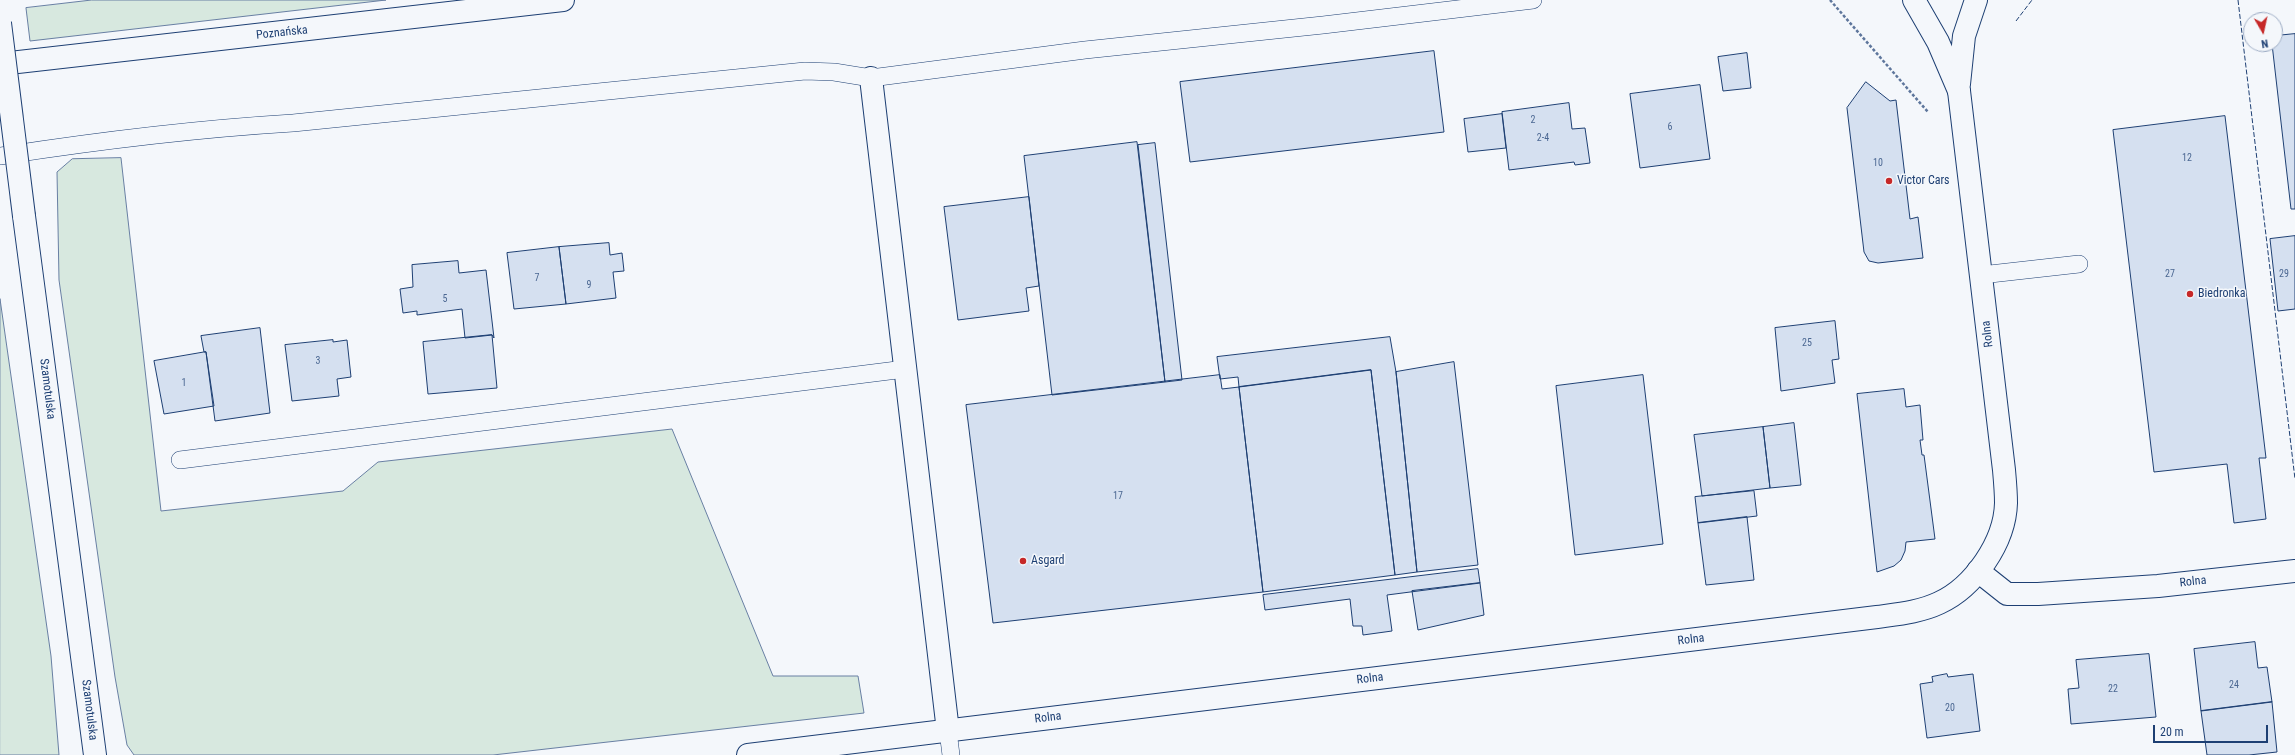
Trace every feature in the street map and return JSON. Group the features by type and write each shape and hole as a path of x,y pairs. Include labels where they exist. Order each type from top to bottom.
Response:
{"street":[{"name":"Poznańska","path":"0,64 563,0"},
{"path":"1914,0 1938,42 1959,91"},
{"path":"1959,91 1959,69 1964,36 1976,0"},
{"name":"Szamotulska","path":"0,23 95,755"},
{"path":"871,78 948,731"},
{"name":"Rolna","path":"748,755 1915,612 1939,603 1965,586 1978,571 1995,542 2006,504 1959,91"},
{"name":"Rolna","path":"1978,571 2006,594 2038,594 2158,586 2295,571"}],"lane":[{"path":"0,156 93,142 213,128 293,123 805,72 834,72 871,78 1085,50 1323,26 1533,0"},
{"path":"0,72 30,61"},
{"path":"1981,274 2079,264"},
{"path":"180,460 905,369"},
{"path":"948,731 951,755"}],"path":[{"path":"1830,0 1931,115"}],"shaded area":[{"path":"92,0 386,0 30,41 26,8"},
{"path":"121,158 161,511 343,491 378,462 672,429 773,676 858,676 864,713 493,755 134,755 127,745 115,677 59,280 57,172 72,159"},
{"path":"0,299 51,656 59,755 0,755"}],"building":[{"path":"2295,34 2295,209 2291,209 2273,52 2283,52 2283,35"},
{"path":"1434,51 1444,132 1190,162 1180,82"},
{"path":"1747,53 1751,88 1723,91 1718,57"},
{"path":"1866,82 1890,101 1896,100 1910,219 1918,217 1923,258 1878,263 1869,261 1864,252 1847,108"},
{"path":"1700,85 1710,159 1640,168 1630,94"},
{"path":"1569,103 1572,129 1585,128 1590,163 1575,165 1574,162 1509,170 1502,112"},
{"path":"1502,114 1506,148 1468,152 1464,119"},
{"name":"Biedronka","path":"2225,116 2266,458 2259,458 2266,519 2234,523 2227,464 2154,472 2113,130"},
{"path":"1137,142 1165,382 1052,395 1024,156"},
{"path":"1155,143 1182,380 1165,382 1138,145"},
{"path":"1029,197 1039,286 1026,288 1029,311 958,320 944,207"},
{"path":"2295,236 2295,309 2278,311 2270,239"},
{"path":"609,243 610,255 622,253 624,271 613,272 616,298 566,304 559,247"},
{"path":"559,247 566,304 514,309 507,253"},
{"path":"458,261 459,273 486,270 494,338 492,335 465,338 462,309 417,315 417,311 403,313 400,289 413,287 412,265"},
{"path":"1835,321 1839,359 1832,360 1835,383 1781,391 1775,328"},
{"path":"260,328 270,413 215,421 206,352 204,352 201,336"},
{"path":"492,335 497,388 428,394 423,342"},
{"path":"1390,337 1396,372 1417,572 1395,575 1371,370 1239,387 1238,377 1220,379 1217,357"},
{"path":"333,340 333,342 347,340 351,377 337,379 339,396 292,401 285,345"},
{"path":"206,352 214,406 164,414 154,361"},
{"path":"1454,362 1478,565 1417,572 1396,372"},
{"path":"1371,370 1395,575 1263,592 1239,387"},
{"path":"1220,375 1222,389 1239,387 1263,592 993,623 966,405"},
{"path":"1643,375 1663,544 1575,555 1556,386"},
{"path":"1904,389 1906,407 1920,405 1923,440 1920,440 1922,455 1924,455 1935,539 1906,542 1905,551 1901,560 1894,566 1877,572 1857,394"},
{"path":"1794,423 1801,485 1770,488 1763,427"},
{"path":"1763,427 1770,488 1702,496 1694,435"},
{"path":"1754,491 1757,516 1698,523 1695,497"},
{"path":"1747,517 1754,580 1706,585 1698,523"},
{"path":"1478,569 1480,583 1387,595 1392,631 1363,635 1362,626 1353,626 1350,599 1265,610 1263,595"},
{"path":"1480,583 1484,615 1418,630 1412,591"},
{"path":"2255,642 2258,668 2267,667 2272,702 2201,711 2194,649"},
{"path":"2149,654 2156,717 2071,724 2068,689 2079,688 2076,660"},
{"path":"1947,674 1948,677 1973,674 1980,731 1927,738 1920,684 1933,682 1932,677"},
{"path":"2272,702 2277,752 2249,755 2207,755 2201,711"}],"fence":[{"path":"2016,21 2032,0"},
{"path":"2238,0 2295,479"}],"place":[{"name":"Victor Cars","path":"1889,181"},
{"name":"Biedronka","path":"2190,294"},
{"name":"Asgard","path":"1023,561"}]}
